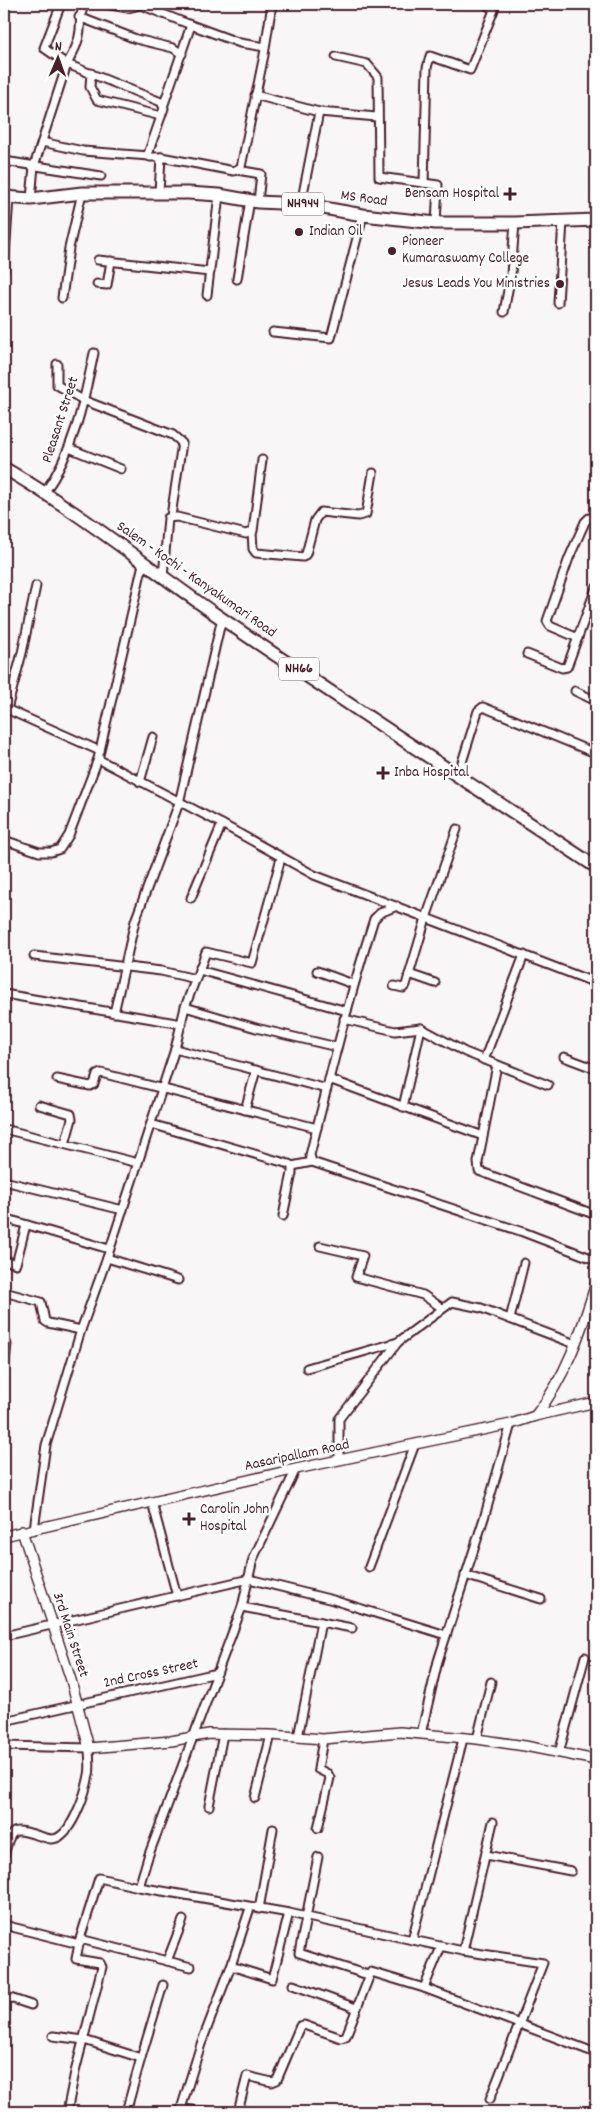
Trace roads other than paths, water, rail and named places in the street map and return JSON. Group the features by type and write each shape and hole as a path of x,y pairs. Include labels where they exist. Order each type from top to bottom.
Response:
{"highway":[{"name":"MS Road","path":"5,198 31,199 82,193 219,195 254,201 301,204 363,215 436,223 596,220"},
{"name":"Salem - Kochi - Kanyakumari Road","path":"4,468 45,492 163,578 596,867"}],"street":[{"path":"61,4 44,48 67,64 157,99 164,104"},
{"path":"31,199 34,166 67,64 76,50 80,31 79,17 85,4"},
{"path":"104,4 128,8 138,4 240,42 265,47"},
{"path":"237,170 242,165 272,4"},
{"path":"424,183 427,68 430,56 470,70 494,10 486,4"},
{"path":"79,17 136,39 173,48 182,54"},
{"path":"148,156 192,25"},
{"path":"336,57 367,64 372,67 378,77 379,177 438,185 436,223"},
{"path":"91,73 90,87 97,100 161,116"},
{"path":"256,95 319,112 377,117"},
{"path":"301,204 319,112"},
{"path":"42,142 82,151 161,157 261,174 237,279"},
{"path":"159,193 161,157"},
{"path":"4,161 101,176"},
{"path":"62,298 69,248 82,193"},
{"path":"207,295 219,195"},
{"path":"4,270 5,198"},
{"path":"273,332 331,338 363,215"},
{"path":"558,303 564,220"},
{"path":"504,312 511,274 515,223"},
{"path":"98,260 210,272"},
{"path":"97,284 107,285 111,262"},
{"name":"Pleasant Street","path":"45,492 59,472 69,448 94,353"},
{"path":"57,364 57,385 83,400 173,434 182,443 171,516 167,520 163,578"},
{"path":"69,448 121,469"},
{"path":"262,460 254,530 252,532 253,549 256,552 303,557 306,554 315,520 321,512 358,516 366,514 373,473"},
{"path":"171,516 246,534 252,532"},
{"path":"578,638 550,626 547,621 570,558 586,522 591,516 596,516"},
{"path":"4,840 38,852 51,852 60,849 69,834 98,759 143,564"},
{"path":"36,586 22,653 5,708 100,751"},
{"path":"527,654 566,668 596,588"},
{"path":"114,1013 135,921 180,803 222,618"},
{"path":"575,690 594,700 596,697"},
{"path":"458,775 478,711 483,707 590,750"},
{"path":"140,782 153,737"},
{"path":"98,759 314,875 596,983"},
{"path":"191,898 222,824"},
{"path":"394,986 405,987 426,918 458,829"},
{"path":"34,1529 46,1445 81,1330 107,1258 175,1049 185,1008 206,952 252,963 281,858"},
{"path":"312,1162 310,1155 337,1046 353,984 374,917 397,906"},
{"path":"34,956 175,973 196,979"},
{"path":"484,1060 524,956"},
{"path":"199,970 347,1011"},
{"path":"317,972 353,984"},
{"path":"410,974 436,983"},
{"path":"4,994 182,1024"},
{"path":"185,1008 256,1028 337,1046"},
{"path":"344,1019 395,1032 421,1028 465,1052 548,1085"},
{"path":"403,1107 421,1028"},
{"path":"175,1049 327,1089"},
{"path":"564,1057 596,1069"},
{"path":"497,1065 483,1136 478,1166 479,1171 596,1215"},
{"path":"246,1110 256,1070"},
{"path":"56,1079 90,1086 94,1084 97,1075 101,1074 317,1128"},
{"path":"329,1079 483,1136"},
{"path":"39,1105 71,1114 72,1118 65,1144"},
{"path":"151,1124 292,1166 312,1162 523,1232 596,1260"},
{"path":"4,1130 138,1163"},
{"path":"283,1216 292,1166"},
{"path":"4,1181 123,1210"},
{"path":"4,1218 110,1249"},
{"path":"4,1260 16,1264 26,1225"},
{"path":"320,1246 363,1256 356,1277 423,1295 442,1308"},
{"path":"107,1258 178,1280"},
{"path":"510,1320 524,1263"},
{"path":"535,1416 552,1393 575,1344 595,1289"},
{"path":"4,1292 41,1302 45,1321 48,1323 81,1330"},
{"path":"339,1460 339,1419 398,1342 452,1302 510,1320 575,1344"},
{"path":"306,1368 398,1342"},
{"path":"4,1372 7,1344"},
{"name":"Aasaripallam Road","path":"4,1536 339,1460 510,1424 535,1416 596,1402"},
{"path":"422,1734 438,1661 485,1515 510,1424"},
{"path":"369,1567 414,1444"},
{"path":"140,1888 148,1856 242,1607 253,1559 296,1470"},
{"path":"152,1502 177,1596"},
{"name":"3rd Main Street","path":"22,1532 71,1680 89,1748"},
{"path":"465,1576 541,1599"},
{"path":"4,1636 249,1579 333,1600 446,1635"},
{"path":"242,1607 352,1628"},
{"path":"298,1738 320,1622"},
{"path":"559,1753 585,1656"},
{"name":"2nd Cross Street","path":"4,1721 217,1673"},
{"path":"476,1739 491,1682"},
{"path":"4,1746 89,1748 171,1742 224,1734 323,1739 392,1733 476,1739 596,1760"},
{"path":"209,1806 224,1734"},
{"path":"255,1798 271,1735"},
{"path":"318,1828 330,1778 328,1774 318,1769 323,1739"},
{"path":"412,1940 463,1739"},
{"path":"4,1856 6,1845 11,1835 16,1831 22,1830 39,1837 55,1839 64,1833 82,1802 90,1774 89,1748"},
{"path":"463,1952 493,1822"},
{"path":"259,1909 273,1829"},
{"path":"486,1855 571,1871"},
{"path":"318,1857 299,1953 368,1976"},
{"path":"67,2112 102,1967 100,1963 76,1959 79,1941 99,1878 140,1888 305,1917 463,1952 543,1963 490,2099"},
{"path":"216,2112 180,2111 201,2044 231,1966 250,1908"},
{"path":"231,1966 272,1979 289,1914"},
{"path":"167,1961 183,1920"},
{"path":"4,1925 191,1967"},
{"path":"424,1988 441,1947"},
{"path":"238,2112 247,2076 272,2082 277,2080 300,2026 304,2025 344,2037 371,1972 424,1988 596,2053"},
{"path":"293,1984 356,2008"},
{"path":"126,2112 163,1985"},
{"path":"4,1996 31,2005"},
{"path":"53,2036 84,2040 141,2058"}],"place":[{"name":"Bensam Hospital","path":"510,194"},
{"name":"Indian Oil","path":"299,232"},
{"name":"Pioneer Kumaraswamy College","path":"392,251"},
{"name":"Jesus Leads You Ministries","path":"560,284"},
{"name":"Inba Hospital","path":"383,773"},
{"name":"Carolin John Hospital","path":"189,1519"}]}
